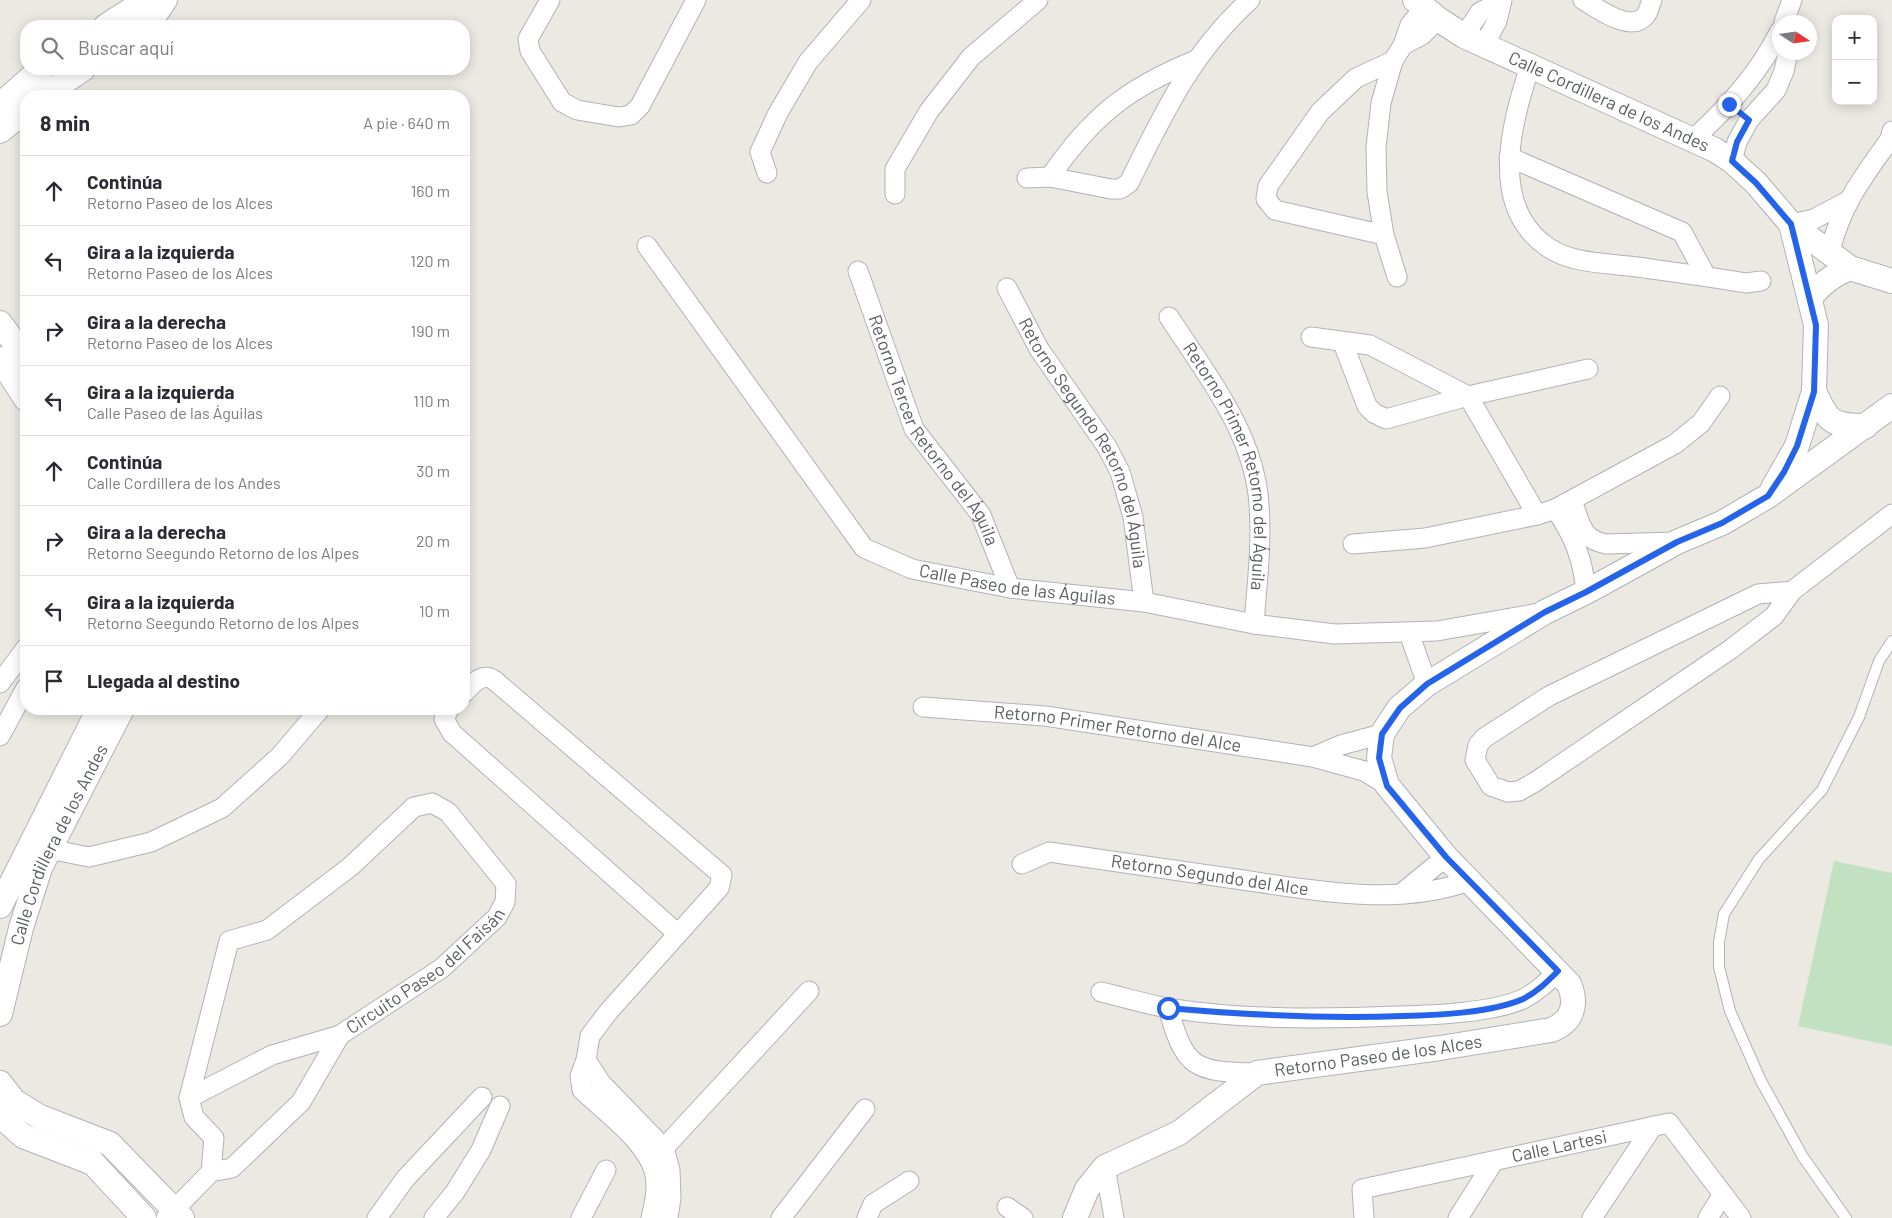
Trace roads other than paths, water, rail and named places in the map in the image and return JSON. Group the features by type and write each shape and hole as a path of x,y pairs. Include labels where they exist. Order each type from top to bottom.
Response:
{"street":[{"path":"115,20 134,8 141,0"},
{"path":"151,20 165,0"},
{"path":"550,0 528,40 530,51 562,102 577,110 619,118 631,115 640,106 696,0"},
{"path":"895,194 895,169 929,111 971,57 1038,0"},
{"path":"1027,178 1050,178 1111,189 1120,189 1129,182 1171,98 1196,60 1229,19 1250,0"},
{"path":"1583,0 1625,23 1637,21 1646,15 1652,0"},
{"path":"767,173 760,152 778,113 808,62 859,1"},
{"path":"1474,40 1480,12 1501,1"},
{"path":"1384,235 1275,210 1266,200 1268,186 1320,112 1356,78 1398,53 1422,35 1426,9"},
{"name":"Calle Cordillera de los Andes","path":"1426,9 1474,40 1693,138 1732,161 1756,183 1791,224 1830,251 1850,268 1892,280"},
{"path":"1693,138 1729,104 1762,62 1772,44"},
{"path":"1398,53 1382,103 1376,148 1377,192 1384,235 1398,277"},
{"path":"1050,178 1071,146 1098,118 1127,94 1160,74 1196,60"},
{"path":"1732,161 1737,142 1749,120 1776,90 1786,60"},
{"path":"1538,70 1514,120 1509,157 1512,189 1518,209 1530,229 1550,248 1580,260 1746,283 1761,280"},
{"path":"0,105 34,75"},
{"path":"52,90 74,75"},
{"path":"1729,104 1749,120"},
{"path":"0,131 20,115"},
{"path":"1830,251 1836,224 1846,202 1890,139 1892,131"},
{"path":"1509,157 1682,232 1706,276"},
{"path":"1768,496 1797,446 1814,392 1816,325 1791,224 1814,219 1846,202"},
{"name":"Calle Paseo de las Águilas","path":"647,246 864,548 912,570 1010,588 1144,602 1254,624 1335,634 1437,631 1545,612"},
{"path":"1810,298 1822,284 1850,268"},
{"name":"Retorno Tercer Retorno del Águila","path":"858,271 914,428 982,515 1010,588"},
{"name":"Retorno Segundo Retorno del Águila","path":"1007,288 1039,349 1107,447 1120,472 1133,517 1144,602"},
{"name":"Retorno Primer Retorno del Águila","path":"1169,317 1226,405 1247,449 1259,504 1260,554 1254,624"},
{"path":"0,324 20,351"},
{"path":"1311,337 1344,343 1370,345 1468,396 1557,507 1586,536 1596,542 1606,544 1677,542"},
{"path":"1344,343 1367,406 1374,413 1386,418 1468,396 1588,369"},
{"path":"0,359 20,390"},
{"path":"1814,392 1825,416 1830,421 1845,426 1866,426"},
{"path":"1353,544 1425,538 1557,507 1675,444 1702,423 1720,396"},
{"path":"1768,496 1892,406"},
{"name":"Retorno Paseo de los Alces","path":"1168,1008 1178,1043 1188,1058 1199,1066 1212,1069 1256,1072 1440,1048 1560,1027 1570,1018 1574,1005 1571,989 1558,971 1446,857 1387,786 1379,758 1382,734 1400,708 1427,684 1545,612 1586,592 1677,542 1722,523 1768,496"},
{"path":"1557,507 1578,548 1584,570 1586,592"},
{"path":"1792,591 1758,594 1550,696 1484,738 1476,751 1475,760 1477,767 1491,786 1499,790 1519,791 1535,782 1731,649 1774,616 1792,591 1892,514"},
{"path":"1410,633 1427,684"},
{"path":"0,684 20,656"},
{"path":"470,686 478,678 484,677 494,680 722,875 719,888 608,1011 590,1036 586,1060 580,1076 582,1090 652,1143 670,1170 671,1198 668,1218"},
{"path":"0,736 20,699"},
{"name":"Retorno Primer Retorno del Alce","path":"923,707 1046,716 1313,757 1364,772 1387,786"},
{"name":"Calle Cordillera de los Andes","path":"0,1014 11,924 49,849 52,822 96,715"},
{"name":"Calle Cordillera de los Andes","path":"0,906 118,715"},
{"path":"49,849 89,857 151,842 222,808 280,756 315,715"},
{"path":"446,715 444,719 452,732 677,933"},
{"path":"1313,757 1341,745 1382,734"},
{"name":"Circuito Paseo del Faisán","path":"432,803 448,812 506,884 505,902 497,918 442,968 340,1035 272,1055 189,1098 229,942 267,930 350,867 414,807 432,803"},
{"name":"Retorno Segundo del Alce","path":"1022,864 1049,852 1319,891 1402,893 1436,891 1469,881"},
{"path":"1402,893 1446,857"},
{"name":"Retorno Paseo de los Alces","path":"1101,992 1168,1008 1253,1016 1330,1018 1430,1015 1478,1010 1522,999 1542,988 1558,971"},
{"path":"652,1143 809,991"},
{"name":"Circuito Paseo del Faisán","path":"159,1213 212,1172 232,1168 301,1102 340,1035"},
{"path":"1075,1218 1086,1189 1105,1167 1179,1133 1256,1072"},
{"path":"0,1083 14,1101 40,1117 110,1144 159,1213"},
{"path":"377,1218 405,1179 482,1097"},
{"path":"189,1098 194,1117 214,1138 212,1172"},
{"path":"434,1218 455,1192 481,1150 500,1106"},
{"path":"781,1218 865,1109"},
{"path":"0,1115 23,1136 93,1163 159,1213"},
{"name":"Calle Lartesi","path":"1364,1218 1362,1189 1669,1123 1740,1217"},
{"path":"1592,1218 1653,1126"},
{"path":"651,1218 655,1194 652,1143"},
{"path":"1458,1218 1494,1161"},
{"path":"1105,1167 1114,1218"},
{"path":"581,1218 606,1170"},
{"path":"867,1218 873,1204 909,1181"},
{"path":"1708,1218 1723,1194"},
{"path":"1007,1207 1023,1218"}],"lane":[{"path":"1846,1218 1803,1158 1760,1081 1730,1010 1719,967 1719,942 1724,914 1759,859 1822,790 1859,717 1879,662 1892,641"}]}
